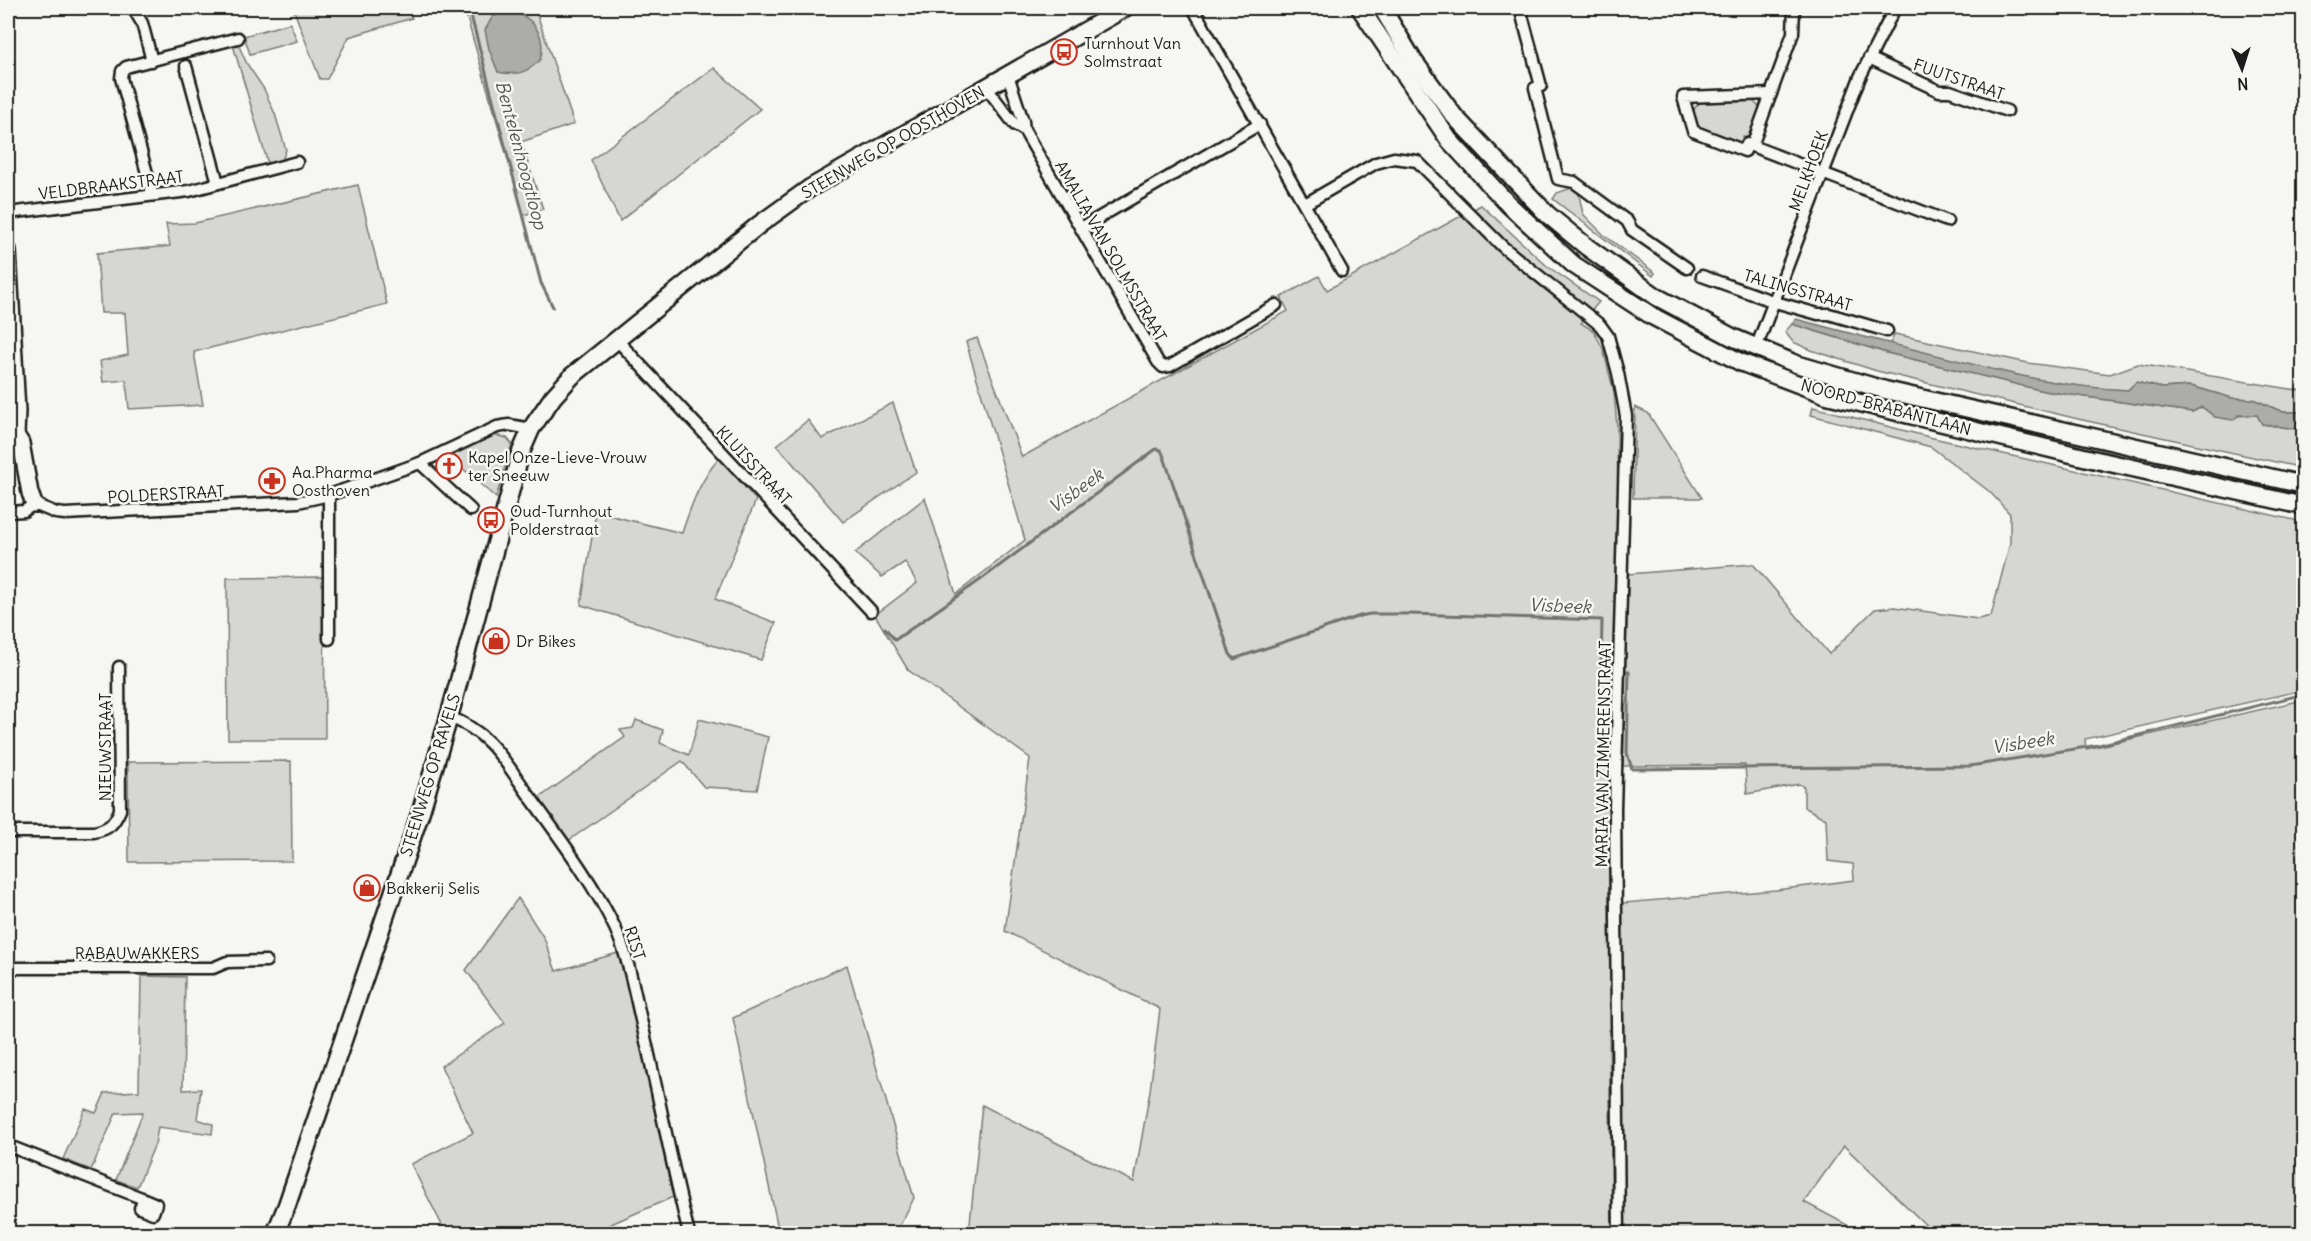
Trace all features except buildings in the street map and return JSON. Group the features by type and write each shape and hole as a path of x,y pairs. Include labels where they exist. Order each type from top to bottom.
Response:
{"main road":[{"name":"STEENWEG OP OOSTHOVEN","path":"616,339 810,188 1125,8"},
{"name":"NOORD-BRABANTLAAN","path":"1360,8 1449,140 1501,196 1574,265 1652,316 1740,362 1827,395 2092,459 2304,506"},
{"name":"NOORD-BRABANTLAAN","path":"1382,8 1413,60 1454,116 1547,214 1587,247 1657,297 1756,348 1796,364 1885,390 2304,485"},
{"name":"STEENWEG OP RAVELS","path":"275,1233 287,1205 371,962 449,717 521,452 531,429 560,389 616,339"}],"street":[{"path":"133,8 142,22 152,61"},
{"path":"1193,8 1342,271"},
{"path":"1520,8 1541,86 1535,88 1558,179 1574,182 1627,221 1632,230 1687,268"},
{"path":"1752,146 1793,33 1794,8"},
{"name":"MELKHOEK","path":"1756,348 1860,77 1895,8"},
{"path":"151,195 121,78 122,71 126,67 238,38"},
{"name":"FUUTSTRAAT","path":"1869,58 1939,91 1950,91 2007,111"},
{"path":"186,66 218,183"},
{"name":"AMALIA VAN SOLMSSTRAAT","path":"1008,75 1024,130 1158,363 1163,367 1170,366 1276,305"},
{"name":"AMALIA VAN SOLMSSTRAAT","path":"986,87 1015,125 1024,130"},
{"path":"1771,94 1683,97 1693,131 1745,151 1747,144 1824,172 1947,222"},
{"path":"1081,228 1260,124"},
{"name":"MARIA VAN ZIMMERENSTRAAT","path":"1305,204 1376,163 1394,158 1417,161 1503,247 1594,321 1608,336 1626,416 1616,809 1619,1233"},
{"name":"VELDBRAAKSTRAAT","path":"8,213 189,191 297,162"},
{"path":"8,250 12,435 21,443 30,494 34,504 24,510 8,512"},
{"name":"TALINGSTRAAT","path":"1702,276 1775,302 1818,314 1829,314 1887,331"},
{"name":"KLUISSTRAAT","path":"616,339 871,611"},
{"name":"POLDERSTRAAT","path":"34,504 64,514 298,502 329,495 420,463 497,427 509,425 531,429"},
{"path":"420,463 471,510"},
{"path":"329,495 329,639"},
{"name":"NIEUWSTRAAT","path":"8,832 94,832 106,830 112,826 120,810 119,667"},
{"name":"RIST","path":"449,717 466,723 487,738 577,864 616,931 650,1058 675,1179 689,1233"},
{"name":"RABAUWAKKERS","path":"8,968 213,969 227,962 266,961"},
{"path":"8,1147 144,1199"}],"shaded area":[{"path":"293,8 407,8 412,18 349,37 327,79 320,79"},
{"path":"464,8 535,8 574,124 521,142 543,209 524,215"},
{"path":"509,12 525,17 531,22 540,35 542,51 540,60 526,71 510,74 498,72 485,30 493,16"},
{"path":"290,23 297,41 250,54 244,36"},
{"path":"238,44 247,64 264,89 275,114 286,150 282,160 268,164 233,45"},
{"path":"714,68 760,109 620,221 591,160"},
{"path":"1751,99 1760,111 1750,137 1743,136 1740,145 1697,129 1693,112 1696,106 1704,100"},
{"path":"358,185 387,304 194,352 203,405 129,409 126,380 103,382 100,361 128,355 125,313 101,313 97,253 170,246 166,224 195,223"},
{"path":"1577,186 1583,214 1604,235 1655,273 1653,276 1553,199 1557,193"},
{"path":"1481,205 1547,266 1599,302 1581,323 1594,331 1603,349 1614,392 1617,427 1618,508 1609,760 1612,904 1776,890 1854,880 1853,864 1828,861 1826,819 1804,807 1804,787 1799,784 1747,794 1745,765 1623,766 1628,574 1753,564 1829,654 1875,609 1894,607 1978,619 1991,616 2010,543 2010,514 1990,492 1931,447 1811,415 1813,407 1929,437 2303,522 2303,690 2085,739 2086,749 2303,700 2303,1233 1934,1233 1844,1146 1804,1202 1849,1226 1844,1233 1624,1233 1623,1027 1609,1030 1612,1233 969,1233 982,1105 1134,1182 1150,1091 1160,1009 1005,931 1030,758 908,670 875,615 917,583 905,562 882,577 855,553 925,498 956,594 1025,540 966,342 977,338 1022,457 1288,311 1281,297 1319,276 1327,290"},
{"path":"1796,319 1995,370 2061,383 2128,390 2136,382 2162,388 2191,386 2232,398 2253,399 2283,412 2303,412 2303,430 2262,424 2257,415 2239,415 2233,420 2215,417 2202,407 2192,412 2044,391 1887,353 1792,324"},
{"path":"1792,324 1887,353 2044,391 2192,412 2202,407 2215,417 2257,415 2262,424 2303,430 2303,468 2078,419 1877,371 1793,342 1785,332"},
{"path":"1895,334 2028,363 2110,374 2138,364 2303,391 2303,412 2283,412 2253,399 2232,398 2191,386 2162,388 2136,382 2128,390 2038,379 1889,345"},
{"path":"893,403 916,472 843,522 777,445 808,420 822,439"},
{"path":"1635,407 1648,413 1702,498 1633,498"},
{"path":"494,435 507,438 512,444 496,498 460,466 452,452"},
{"path":"719,458 756,500 715,599 776,623 761,660 581,605 596,512 682,533 706,475"},
{"path":"324,577 325,739 228,739 227,578"},
{"path":"699,719 768,737 757,790 704,787 682,761 568,841 539,798 625,737 620,730 633,728 636,720 663,730 660,743 689,755"},
{"path":"291,761 292,861 129,862 128,762"},
{"path":"518,898 544,938 556,971 618,953 629,992 673,1197 602,1228 603,1233 446,1233 411,1164 473,1133 441,1066 505,1023 466,970"},
{"path":"847,965 914,1198 896,1233 779,1233 733,1018"},
{"path":"141,976 185,977 183,1090 201,1089 197,1119 213,1124 212,1134 158,1127 155,1144 137,1187 116,1180 143,1112 116,1113 91,1170 63,1159 85,1109 96,1113 105,1093 139,1091"}],"waterway":[{"name":"Bentelenhoogtloop","path":"469,8 541,283 553,307"},
{"name":"Visbeek","path":"885,628 895,640 983,578 1156,449 1161,450 1164,457 1230,654 1234,659 1360,616 1410,614 1602,620 1601,669 1616,670"},
{"name":"Visbeek","path":"1623,671 1629,671 1627,753 1632,769 1970,766 2099,745 2304,694"}],"place":[{"name":"Turnhout Van Solmstraat","path":"1064,52"},
{"name":"Kapel Onze-Lieve-Vrouw ter Sneeuw","path":"449,466"},
{"name":"Aa.Pharma Oosthoven","path":"272,481"},
{"name":"Oud-Turnhout Polderstraat","path":"491,520"},
{"name":"Dr Bikes","path":"496,641"},
{"name":"Bakkerij Selis","path":"367,888"}]}
